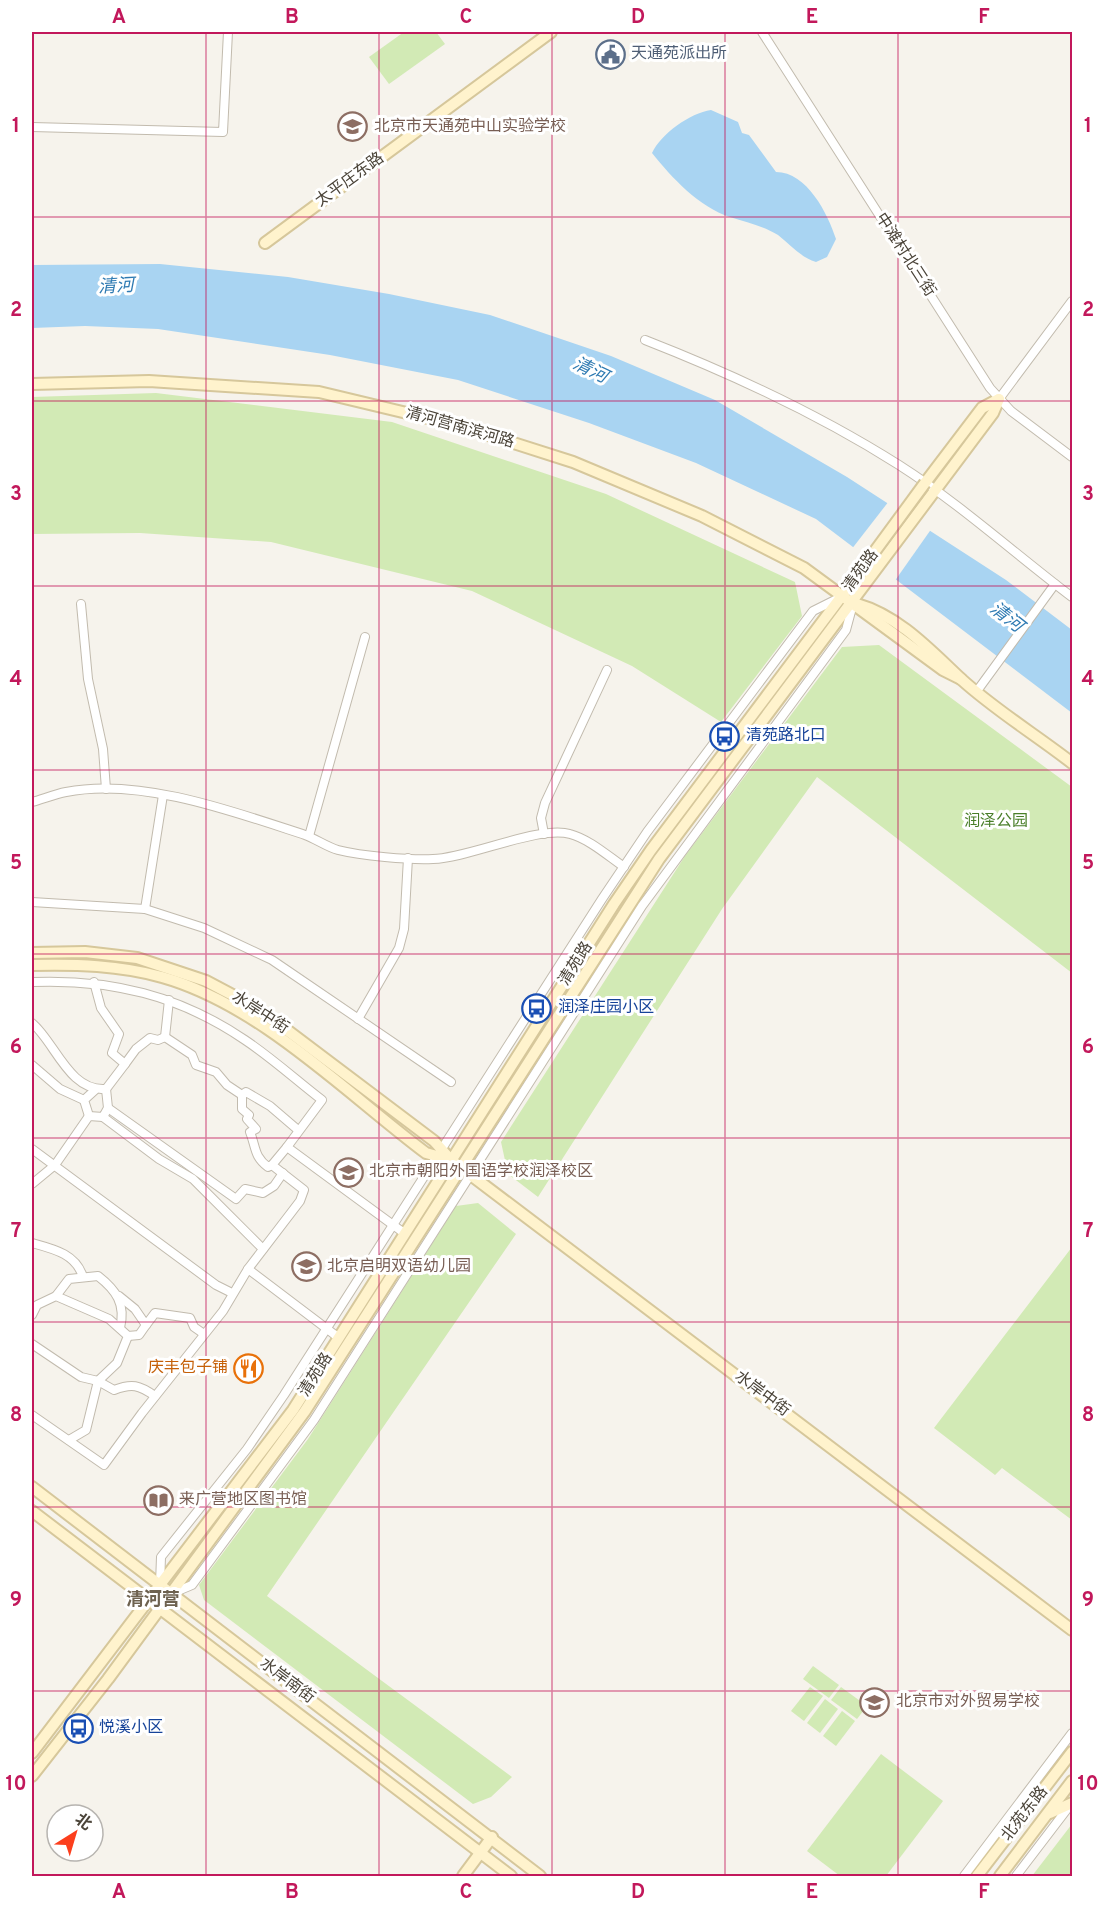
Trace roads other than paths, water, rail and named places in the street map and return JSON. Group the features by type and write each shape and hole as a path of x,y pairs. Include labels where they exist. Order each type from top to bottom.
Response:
{"street":[{"path":"32,127 223,132 228,32"},
{"name":"太平庄东路","path":"265,243 551,32"},
{"name":"中滩村北三街","path":"762,32 990,388 999,399 1072,457"},
{"path":"999,399 1072,301"},
{"path":"645,340 695,360 846,433 964,510 1072,597"},
{"name":"清河营南滨河路","path":"32,384 149,381 319,392 457,425 573,462 702,516 804,568 853,603"},
{"name":"清苑路","path":"32,1753 293,1410 404,1233 651,850 982,408 999,399"},
{"name":"清苑路","path":"32,1776 161,1608 305,1411 466,1171 660,859 936,491 993,413 999,399"},
{"path":"977,691 1055,584"},
{"path":"160,1585 161,1557 247,1449 327,1329 624,867 813,611 843,596"},
{"name":"清苑路","path":"853,603 869,618 933,663 961,679 1072,763"},
{"path":"81,604 88,679 103,749 106,789"},
{"path":"309,836 366,637"},
{"path":"544,834 541,818 544,803 607,670"},
{"path":"32,802 68,792 106,789 163,795 220,808 309,836 337,850 408,858 435,859 544,834 569,833 584,840 624,867"},
{"path":"145,909 163,795"},
{"path":"358,1019 399,948 404,929 408,858"},
{"path":"32,902 145,909 204,928 272,960 451,1082"},
{"name":"水岸中街","path":"32,953 85,952 137,958 196,976 230,992 271,1018 434,1141 440,1153 1072,1630"},
{"name":"水岸中街","path":"32,965 80,964 146,973 171,980 217,1000 265,1028 426,1154 440,1153"},
{"path":"32,982 94,982 169,1000 197,1012 245,1040 322,1100 272,1165 268,1167 255,1153 250,1132 256,1129 247,1119 249,1114 242,1109 242,1095"},
{"path":"94,982 101,1008 119,1034 112,1053 125,1064"},
{"path":"165,1037 169,1000"},
{"path":"32,1023 39,1029 60,1060 82,1083 96,1090 106,1089"},
{"path":"103,1117 108,1108 106,1089 136,1049 150,1038 158,1040 165,1037"},
{"path":"165,1037 192,1055 196,1065 216,1072 227,1085 242,1095"},
{"path":"32,1065 60,1089 84,1100 89,1116"},
{"path":"84,1100 96,1090"},
{"path":"242,1095 246,1092 270,1106 298,1130"},
{"path":"108,1108 236,1199 245,1189 263,1193 274,1186 283,1173"},
{"path":"89,1116 103,1117 159,1159 193,1179 263,1249"},
{"path":"32,1184 55,1165 89,1116"},
{"path":"286,1147 404,1233"},
{"path":"32,1149 216,1285 232,1293"},
{"path":"32,1415 104,1465 155,1396 223,1311 248,1269 300,1201 304,1190 272,1165"},
{"path":"32,1244 65,1254 80,1267 83,1277"},
{"path":"248,1269 339,1338"},
{"path":"32,1315 37,1305 56,1296 69,1279 98,1276 113,1288 118,1296 123,1316 120,1328"},
{"path":"56,1296 109,1319 128,1336"},
{"path":"118,1296 135,1309 146,1325"},
{"path":"128,1336 139,1335 155,1313 190,1318 194,1327 204,1334"},
{"path":"69,1440 86,1430 98,1381 117,1363 128,1336"},
{"path":"32,1344 81,1377 98,1381 114,1390 130,1384 141,1386 155,1396"},
{"name":"水岸南街","path":"32,1487 540,1876"},
{"name":"水岸南街","path":"32,1511 511,1876"},
{"path":"964,1876 1072,1733"},
{"name":"北苑东路","path":"977,1876 1072,1752"},
{"name":"北苑东路","path":"1000,1876 1072,1781"},
{"path":"1047,1815 1072,1803"},
{"path":"1016,1876 1072,1803"},
{"path":"463,1876 492,1837"}],"water":[{"path":"711,110 738,122 742,133 749,135 776,172 797,179 815,196 828,218 836,239 827,257 816,262 810,260 778,235 708,206 677,182 652,153 669,132 685,120"},
{"name":"清河","path":"160,264 288,277 389,294 490,315 611,356 715,400 847,477 1006,580 1072,630 1072,713 816,519 696,463 589,423 458,380 330,355 158,329 85,326 32,328 32,265"}],"place":[{"name":"天通苑派出所","path":"610,54"},
{"name":"北京市天通苑中山实验学校","path":"353,127"},
{"name":"清苑路北口","path":"725,736"},
{"name":"润泽庄园小区","path":"537,1008"},
{"name":"北京市朝阳外国语学校润泽校区","path":"348,1172"},
{"name":"北京启明双语幼儿园","path":"306,1267"},
{"name":"庆丰包子铺","path":"249,1368"},
{"name":"来广营地区图书馆","path":"158,1500"},
{"name":"北京市对外贸易学校","path":"875,1702"},
{"name":"悦溪小区","path":"78,1728"}],"district":[{"name":"清河营","path":"153,1600"}],"park label":[{"name":"润泽公园","path":"996,822"}]}
